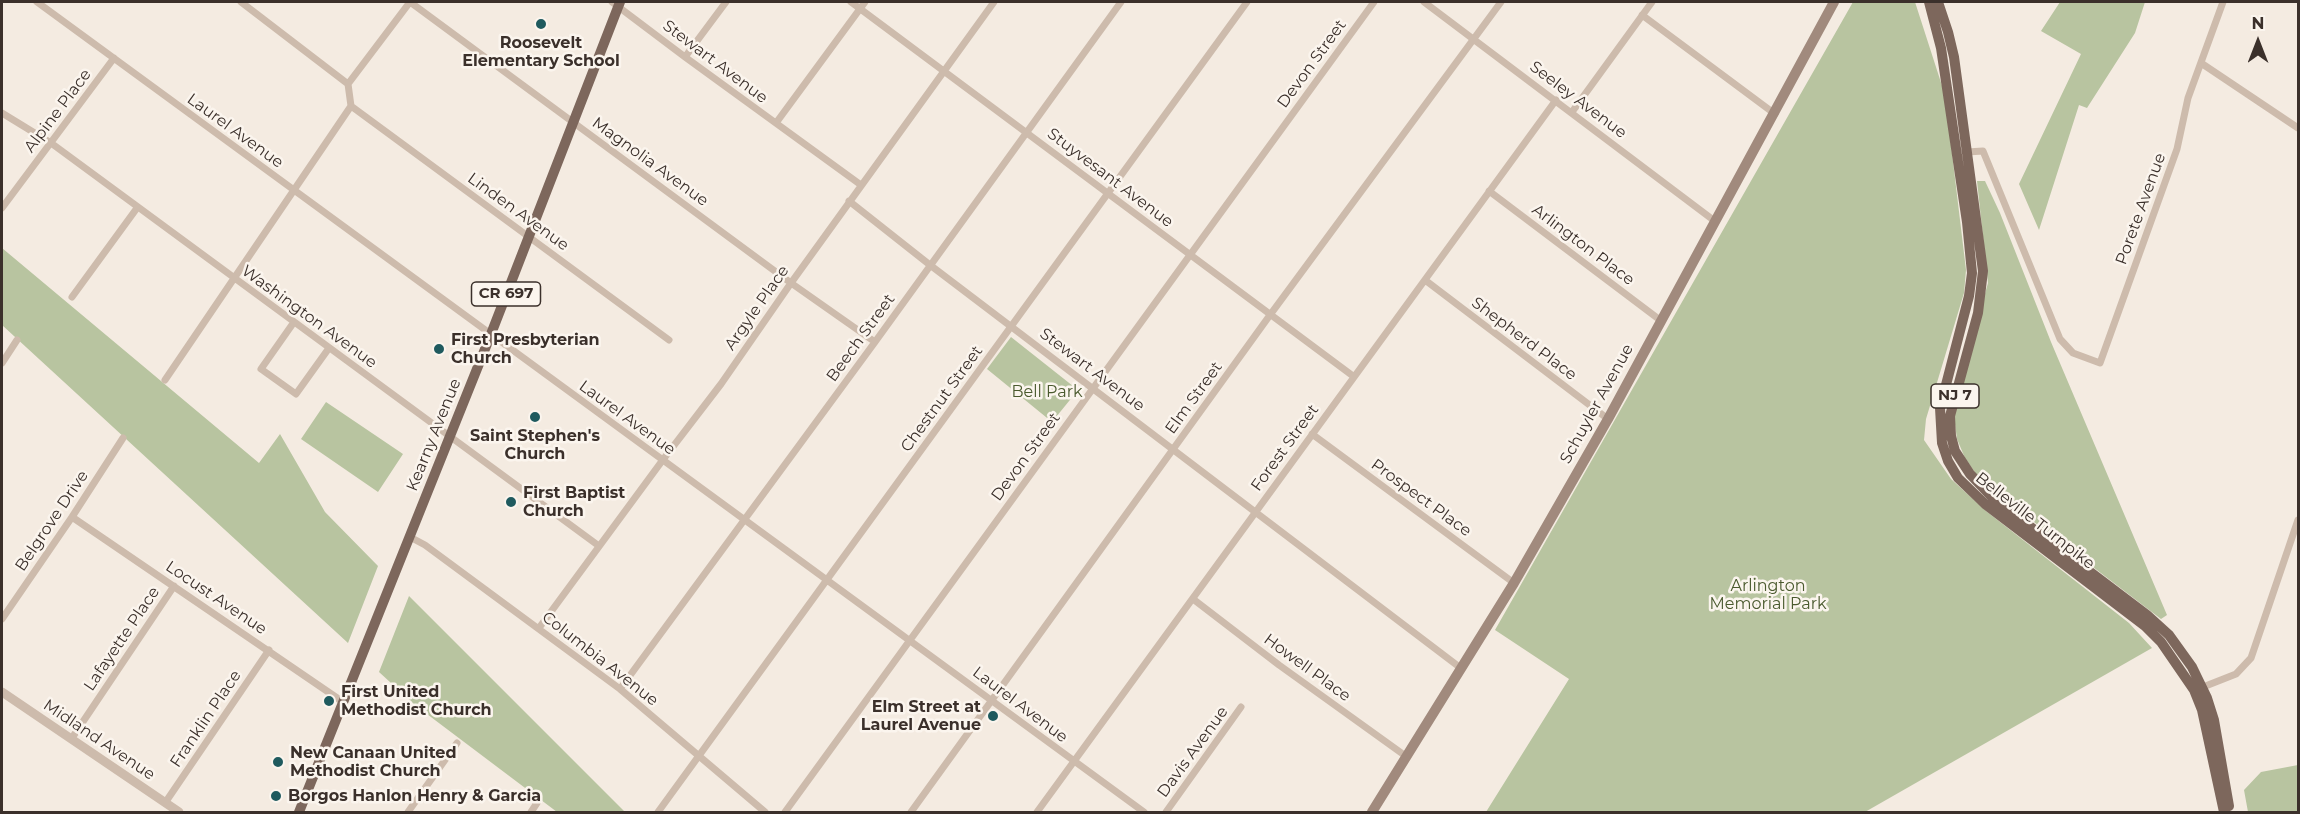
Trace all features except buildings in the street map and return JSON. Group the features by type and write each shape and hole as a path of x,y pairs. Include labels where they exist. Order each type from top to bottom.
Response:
{"main road":[{"name":"Schuyler Avenue","path":"1372,813 1514,584 1716,222 1834,2"},
{"name":"Belleville Turnpike","path":"1929,2 1941,48 1967,222 1972,273 1969,296 1940,408 1942,443 1948,461 1958,478 1985,504 2145,626 2198,689 2214,720 2230,813"},
{"name":"Belleville Turnpike","path":"1938,2 1953,57 1983,271 1978,313 1950,416 1951,436 1955,451 1970,474 1995,500 2121,594 2169,635 2192,667 2207,726 2224,813"},
{"name":"Kearny Avenue","path":"300,813 490,334 617,3"}],"street":[{"name":"Laurel Avenue","path":"37,2 1144,813"},
{"path":"165,380 351,106 348,84 241,2"},
{"path":"348,84 410,2"},
{"name":"Magnolia Avenue","path":"410,2 791,283 875,342"},
{"path":"685,57 726,2"},
{"name":"Stuyvesant Avenue","path":"851,2 1353,376"},
{"path":"776,123 865,2"},
{"name":"Argyle Place","path":"539,628 721,384 849,201 994,2"},
{"name":"Beech Street","path":"620,689 1121,2"},
{"name":"Chestnut Street","path":"658,813 1247,2"},
{"name":"Devon Street","path":"785,813 1374,2"},
{"name":"Seeley Avenue","path":"1424,2 1716,222"},
{"name":"Elm Street","path":"911,813 1270,315 1501,2"},
{"path":"1572,112 1652,2"},
{"name":"Porete Avenue","path":"1967,152 1983,151 2060,339 2073,353 2100,363 2176,149 2188,98 2223,2"},
{"name":"Stewart Avenue","path":"617,3 685,57 861,185"},
{"path":"1642,15 1775,114"},
{"name":"Alpine Place","path":"2,208 114,58"},
{"path":"2201,63 2298,128"},
{"name":"Forest Street","path":"1037,813 1556,100"},
{"name":"Linden Avenue","path":"351,106 669,340"},
{"name":"Washington Avenue","path":"2,113 51,143 599,546"},
{"name":"Arlington Place","path":"1489,191 1660,320"},
{"name":"Stewart Avenue","path":"849,201 1462,669"},
{"path":"72,297 137,208"},
{"name":"Shepherd Place","path":"1425,280 1608,418"},
{"path":"294,322 261,369 296,394 329,348"},
{"path":"2,363 17,340"},
{"name":"Prospect Place","path":"1312,434 1514,584"},
{"name":"Belgrove Drive","path":"2,619 123,438"},
{"name":"Locust Avenue","path":"72,517 343,702"},
{"path":"2198,689 2236,674 2251,658 2298,520"},
{"name":"Columbia Avenue","path":"410,537 539,628 620,689 765,813"},
{"name":"Lafayette Place","path":"72,738 174,586"},
{"name":"Howell Place","path":"1193,599 1407,757"},
{"name":"Franklin Place","path":"165,803 269,650"},
{"name":"Midland Avenue","path":"2,692 179,813"},
{"name":"Davis Avenue","path":"1166,813 1241,706"},
{"path":"408,813 457,743"},
{"path":"531,813 537,804"}],"green space":[{"name":"Arlington Memorial Park","path":"1853,2 1915,2 1945,95 1966,270 1964,293 1926,419 1924,440 1951,479 1986,511 2129,623 2152,648 1865,812 1486,812 1569,679 1495,630"},
{"path":"2060,2 2145,2 2135,33 2087,108 2079,105 2039,230 2019,184 2081,54 2041,31"},
{"path":"1977,181 1985,181 2000,213 2051,342 2167,615 2161,619 2000,496 1976,474 1965,458 1957,439 1954,417 1964,368 1988,283"},
{"path":"2,248 259,463 280,434 325,512 378,566 348,643 2,325"},
{"name":"Bell Park","path":"1011,337 1078,390 1052,422 987,369"},
{"path":"326,402 403,454 378,492 301,439"},
{"path":"409,596 625,812 557,812 415,705 379,672"},
{"path":"2298,765 2298,812 2248,812 2244,790 2261,772"}],"place":[{"name":"Roosevelt Elementary School","path":"541,24"},
{"name":"First Presbyterian Church","path":"439,349"},
{"name":"Saint Stephen's Church","path":"535,417"},
{"name":"First Baptist Church","path":"511,502"},
{"name":"First United Methodist Church","path":"329,701"},
{"name":"Elm Street at Laurel Avenue","path":"993,716"},
{"name":"New Canaan United Methodist Church","path":"278,762"},
{"name":"Borgos Hanlon Henry & Garcia","path":"276,796"}]}
